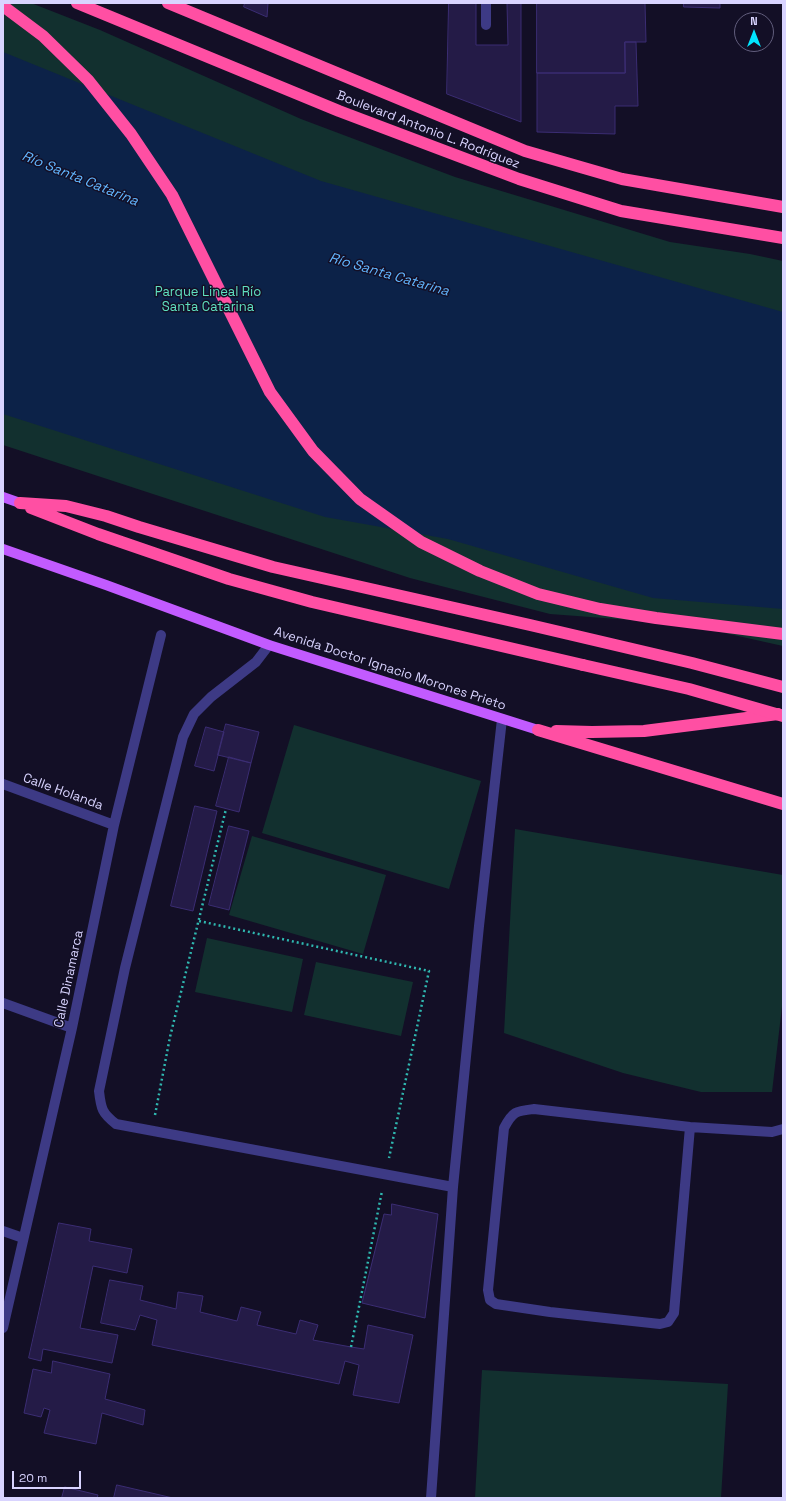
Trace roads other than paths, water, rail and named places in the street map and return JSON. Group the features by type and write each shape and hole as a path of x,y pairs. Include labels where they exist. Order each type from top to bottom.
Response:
{"highway":[{"name":"Boulevard Antonio L. Rodríguez","path":"77,3 339,111 519,179 621,211 783,238"},
{"name":"Boulevard Antonio L. Rodríguez","path":"168,3 525,151 622,179 783,207"},
{"path":"3,6 43,36 88,80 131,134 172,195 270,392 313,451 360,499 421,542 480,571 538,594 600,609 656,618 783,634"},
{"path":"20,503 66,506 106,516 273,567 692,663 783,687"},
{"path":"20,503 98,534 230,580 312,602 689,689 783,715"},
{"name":"Avenida Doctor Ignacio Morones Prieto","path":"538,730 592,732 644,731 783,715"},
{"path":"538,730 783,804"}],"main road":[{"path":"3,497 20,503"},
{"name":"Avenida Doctor Ignacio Morones Prieto","path":"3,549 269,645 538,730"}],"street":[{"path":"486,3 486,25"},
{"name":"Calle Dinamarca","path":"3,1328 72,1028 114,825 161,635"},
{"path":"269,645 256,662 211,698 194,714 183,737 125,968 99,1091 100,1106 105,1115 116,1124 453,1187"},
{"path":"431,1498 453,1187 479,926 502,719"},
{"name":"Calle Holanda","path":"3,784 114,825"},
{"path":"3,1003 72,1028"},
{"path":"690,1126 674,1314 668,1322 660,1324 550,1312 496,1304 490,1300 488,1290 504,1128 511,1116 520,1110 534,1109 690,1126 772,1132 783,1129"},
{"path":"3,1231 23,1238"}],"water":[{"name":"Río Santa Catarina","path":"3,52 321,181 783,312 783,609 653,598 448,539 325,517 3,414"}],"park label":[{"name":"Parque Lineal Río Santa Catarina","path":"208,300"}]}
